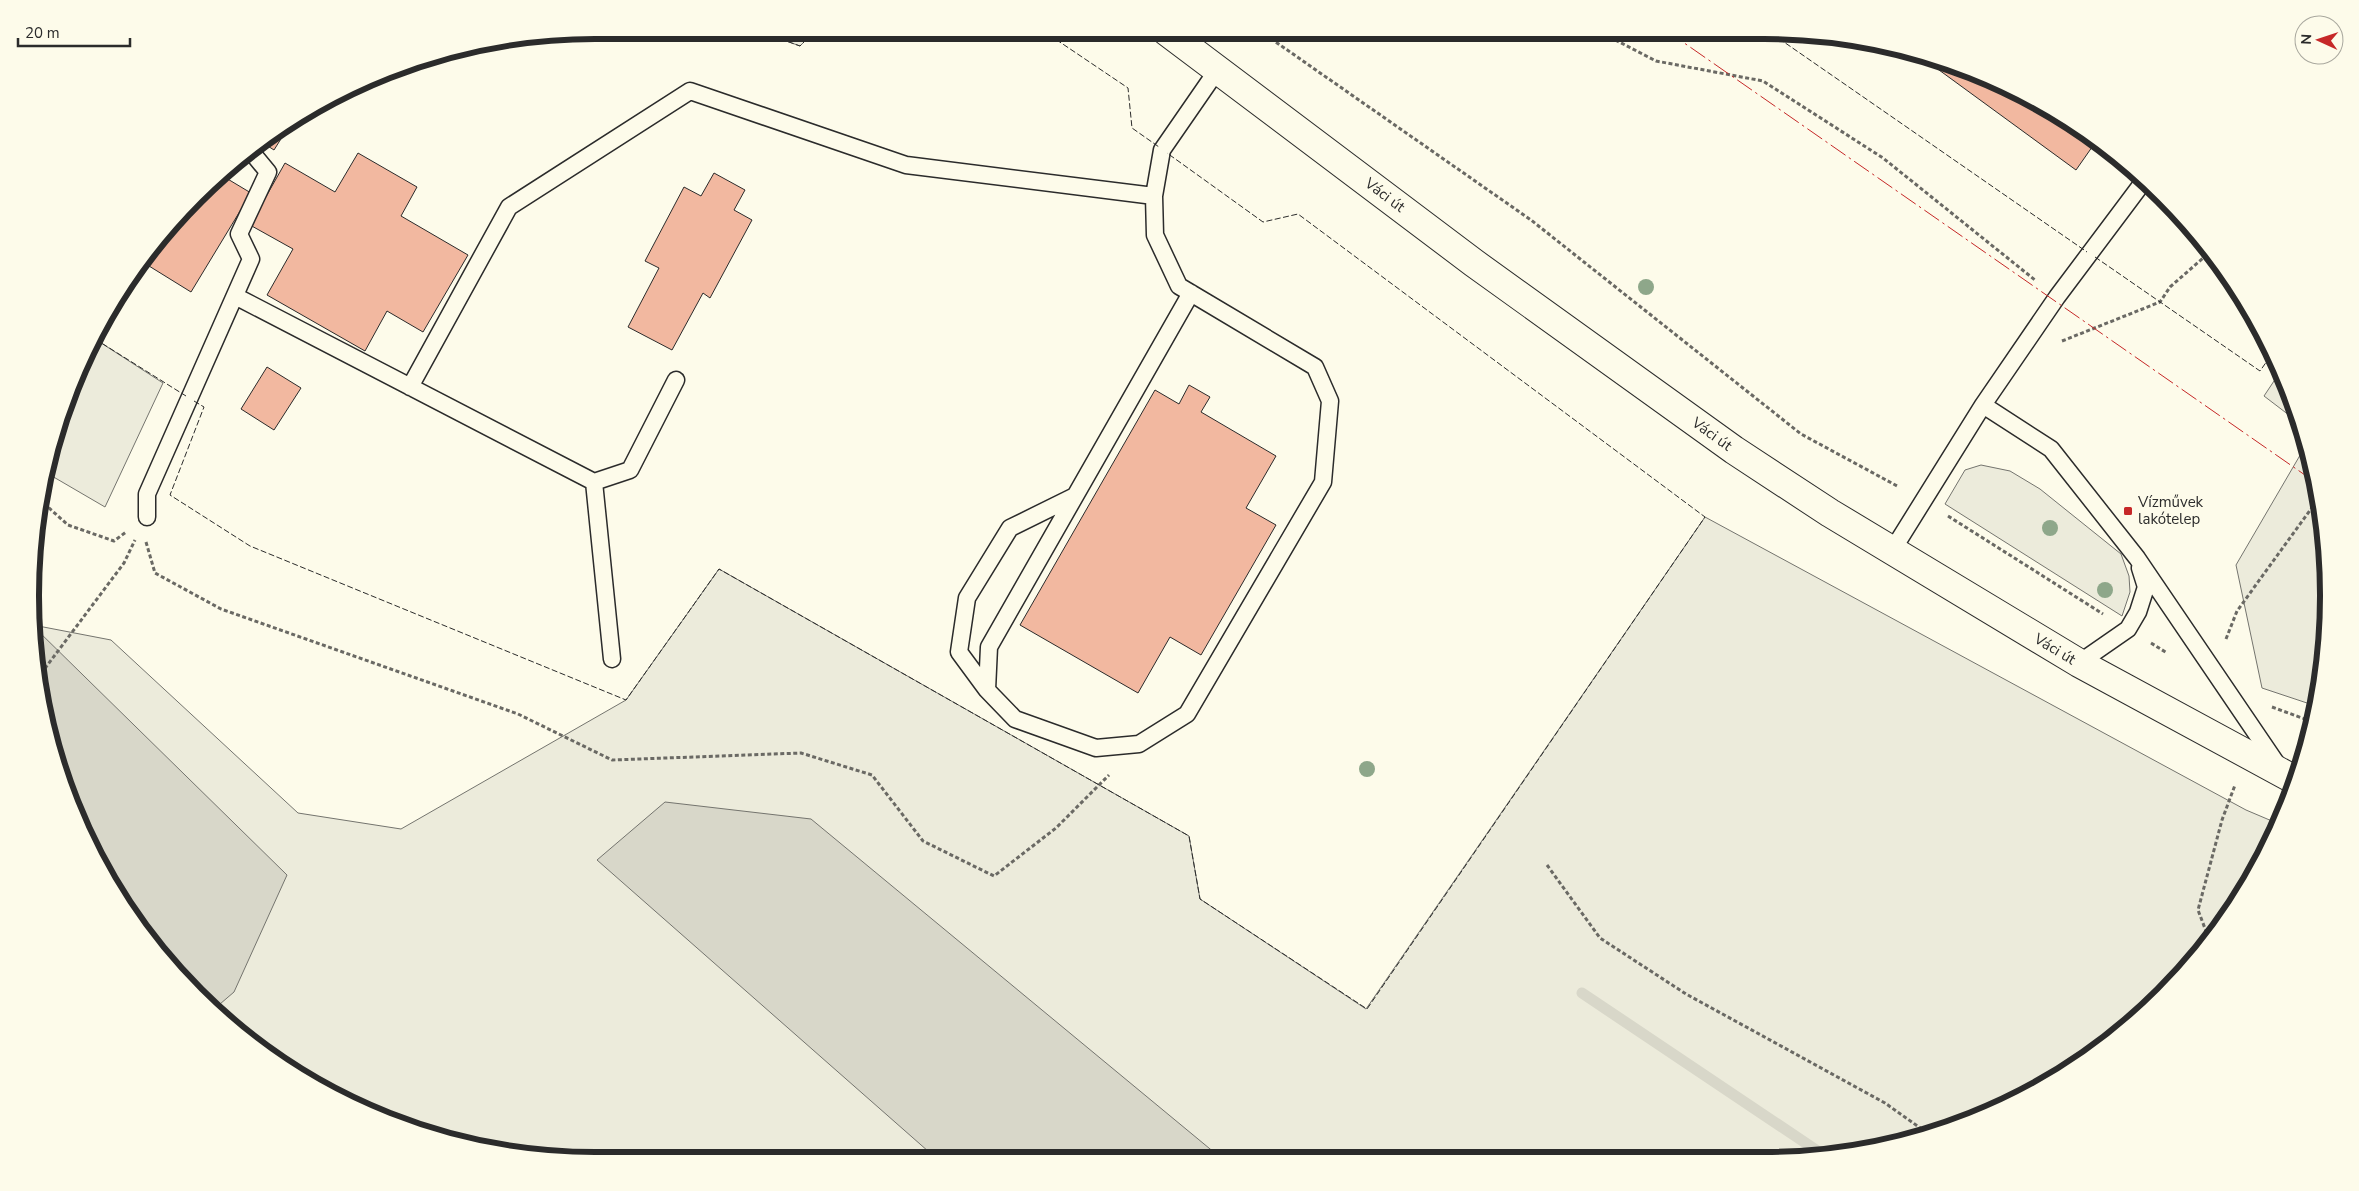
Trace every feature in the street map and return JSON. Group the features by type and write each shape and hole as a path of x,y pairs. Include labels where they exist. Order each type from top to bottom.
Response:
{"main road":[{"name":"Váci út","path":"1177,39 1474,263 1726,445 1892,551 2079,663 2290,778"}],"lane":[{"path":"1076,496 1010,528 967,598 959,652 987,690 1014,719 1096,748 1139,744 1188,714 1323,482 1330,401 1315,367 1179,286 1155,235 1154,196 1162,150 1218,69"},
{"path":"410,386 509,207 690,91 906,165 1154,196"},
{"path":"147,517 147,494 251,259 239,234 268,172 255,156"},
{"path":"1892,551 1922,500 1983,405 2057,297 2140,186"},
{"path":"987,690 989,647 1192,293"},
{"path":"235,296 594,482 630,470 676,380"},
{"path":"1983,405 2050,449 2137,558 2290,778"},
{"path":"594,482 612,658"},
{"path":"2079,663 2128,629 2138,612 2146,587 2137,558"}],"path":[{"path":"1271,39 1531,220 1801,434 1922,500"},
{"path":"1613,39 1656,61 1763,81 1883,158 2057,297"},
{"path":"2010,366 2035,351 2160,302 2170,287 2205,257"},
{"path":"46,506 68,526 114,540 147,517"},
{"path":"2218,676 2224,646 2237,611 2313,507"},
{"path":"147,517 146,546 156,574 221,608 518,714 612,760 801,753 872,775 923,841 994,876 1056,828 1139,744"},
{"path":"44,669 124,562 147,517"},
{"path":"2206,933 2198,910 2222,820 2246,754"},
{"path":"1547,865 1600,938 1686,994 1885,1103 1922,1129"}],"shaded area":[{"path":"781,39 807,39 800,46"},
{"path":"100,342 163,383 105,507 52,476 68,417 81,382"},
{"path":"2276,378 2291,416 2264,396"},
{"path":"2301,453 2310,487 2319,559 2319,632 2310,704 2262,688 2236,565"},
{"path":"1981,465 2010,471 2040,489 2121,554 2129,576 2130,592 2122,616 1945,504 1965,470"},
{"path":"1705,517 2246,810 2272,821 2246,874 2205,934 2182,963 2131,1014 2073,1058 2042,1078 2010,1095 1942,1123 1872,1142 1800,1151 1764,1152 559,1151 487,1142 417,1123 382,1110 317,1078 286,1058 228,1014 202,989 177,963 133,905 113,874 81,809 68,774 49,704 40,626 111,640 298,813 401,829 626,700 719,569 1189,836 1200,899 1366,1009"},
{"path":"40,633 287,875 234,992 219,1005 202,989 177,963 154,934 113,874 81,809 68,774 49,704"},
{"path":"665,802 811,819 1214,1152 929,1152 597,860"}],"building":[{"path":"1932,65 1977,81 2010,96 2042,113 2092,147 2076,170"},
{"path":"283,135 274,150 268,146"},
{"path":"358,153 417,187 401,216 468,255 423,332 387,311 365,351 267,295 293,249 250,225 285,163 335,192"},
{"path":"714,173 745,190 734,210 752,220 710,298 703,293 672,350 628,327 659,268 645,261 684,187 701,196"},
{"path":"227,178 251,193 191,292 149,266 177,228"},
{"path":"267,367 301,388 274,430 241,409"},
{"path":"1189,385 1210,397 1201,412 1276,456 1246,508 1276,525 1201,655 1170,637 1138,693 1020,625 1155,390 1179,404"}],"waterway":[{"path":"1582,993 1815,1149"}],"fence":[{"path":"781,39 800,46 807,39"},
{"path":"1055,39 1128,88 1132,128 1159,147"},
{"path":"1781,39 2087,252"},
{"path":"194,401 204,407 170,495 250,546 626,700 719,569 1189,836 1200,899 1367,1009 1705,517 1298,214 1263,222 1167,153"},
{"path":"2095,257 2260,371 2268,360"},
{"path":"100,342 186,396"}],"power":[{"path":"1678,39 2307,477"}],"place":[{"name":"Vízművek lakótelep","path":"2128,511"}]}
